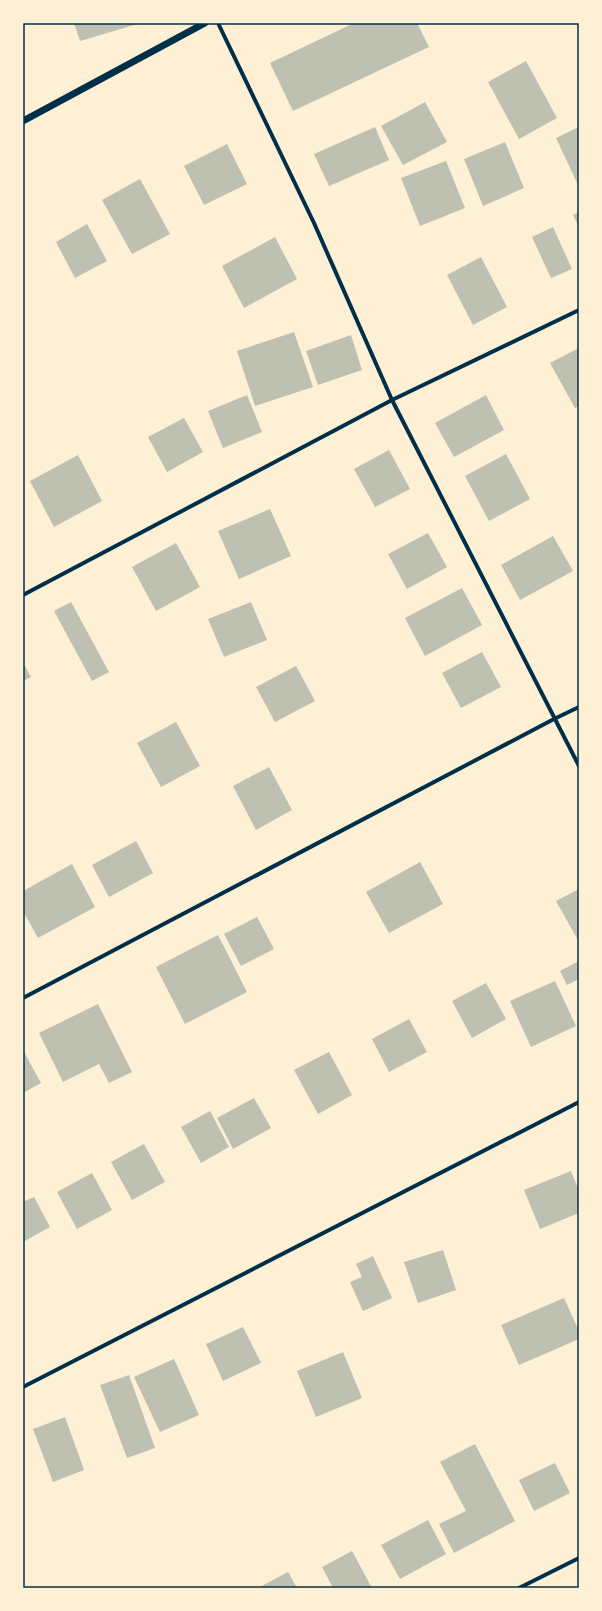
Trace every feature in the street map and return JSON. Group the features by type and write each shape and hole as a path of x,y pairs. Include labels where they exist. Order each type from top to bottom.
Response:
{"street":[{"path":"23,121 205,23"},
{"path":"218,23 314,223 392,400 579,766"},
{"path":"23,595 392,400 579,310"},
{"path":"23,998 554,718 579,707"},
{"path":"23,1387 579,1102"},
{"path":"519,1588 579,1558"}],"building":[{"path":"74,23 141,23 80,41"},
{"path":"354,23 417,23 429,47 293,111 270,63"},
{"path":"526,61 557,118 519,139 488,82"},
{"path":"425,102 447,142 403,165 381,126"},
{"path":"375,127 389,160 329,186 314,154"},
{"path":"579,127 579,187 556,138"},
{"path":"505,142 524,188 483,206 464,159"},
{"path":"227,144 247,184 204,205 184,166"},
{"path":"446,161 465,208 420,226 401,178"},
{"path":"140,179 170,234 132,254 102,200"},
{"path":"579,212 579,227 573,215"},
{"path":"87,224 107,261 75,278 56,242"},
{"path":"553,227 572,269 551,278 532,237"},
{"path":"275,237 297,279 244,308 222,266"},
{"path":"481,257 507,307 473,325 447,275"},
{"path":"294,332 313,387 255,406 237,351"},
{"path":"351,335 362,370 318,385 306,351"},
{"path":"579,348 579,406 575,408 550,363"},
{"path":"247,395 262,432 223,448 208,411"},
{"path":"486,395 504,430 454,457 435,423"},
{"path":"184,418 203,452 167,472 148,437"},
{"path":"389,450 410,489 375,507 354,469"},
{"path":"506,454 530,499 489,521 465,476"},
{"path":"78,455 102,501 54,527 30,481"},
{"path":"270,509 291,556 239,579 218,531"},
{"path":"428,533 447,567 407,589 388,554"},
{"path":"553,536 573,571 520,600 501,565"},
{"path":"176,543 200,587 156,611 132,567"},
{"path":"462,588 482,625 425,656 405,618"},
{"path":"71,602 109,672 92,681 54,611"},
{"path":"251,602 267,640 224,657 208,619"},
{"path":"482,652 501,687 461,708 442,673"},
{"path":"23,662 31,677 23,681"},
{"path":"296,666 315,701 275,722 256,687"},
{"path":"176,722 200,766 161,787 137,743"},
{"path":"269,767 292,810 256,830 233,786"},
{"path":"136,841 153,873 109,897 92,865"},
{"path":"420,862 443,904 389,933 366,892"},
{"path":"72,864 95,907 38,938 23,911 23,891"},
{"path":"579,889 579,942 556,901"},
{"path":"257,917 274,949 241,966 224,934"},
{"path":"218,935 247,992 185,1024 156,967"},
{"path":"579,961 579,979 567,985 560,971"},
{"path":"555,981 576,1026 531,1047 510,1001"},
{"path":"486,983 506,1019 472,1038 452,1001"},
{"path":"98,1004 132,1072 109,1083 99,1064 63,1082 39,1033"},
{"path":"409,1019 427,1052 389,1072 372,1039"},
{"path":"23,1050 41,1083 23,1093"},
{"path":"329,1052 352,1095 318,1114 294,1070"},
{"path":"254,1098 271,1128 233,1149 217,1118"},
{"path":"210,1111 229,1147 201,1163 181,1127"},
{"path":"144,1144 165,1182 132,1200 111,1162"},
{"path":"571,1171 579,1191 579,1213 540,1229 524,1190"},
{"path":"92,1173 112,1210 77,1229 57,1192"},
{"path":"34,1197 50,1227 23,1242 23,1202"},
{"path":"443,1250 456,1290 418,1303 404,1262"},
{"path":"373,1256 392,1298 363,1311 350,1282 362,1277 356,1264"},
{"path":"564,1298 579,1331 579,1339 519,1365 501,1325"},
{"path":"243,1327 261,1363 223,1381 206,1344"},
{"path":"343,1352 362,1398 316,1417 297,1371"},
{"path":"174,1359 199,1415 160,1432 134,1377"},
{"path":"129,1375 155,1448 127,1458 100,1385"},
{"path":"65,1417 84,1470 53,1482 33,1429"},
{"path":"475,1444 515,1521 454,1553 439,1524 466,1511 440,1462"},
{"path":"555,1463 570,1493 534,1511 519,1480"},
{"path":"428,1520 446,1554 400,1579 381,1545"},
{"path":"352,1551 372,1588 333,1588 322,1567"},
{"path":"288,1572 297,1588 258,1588"}]}
